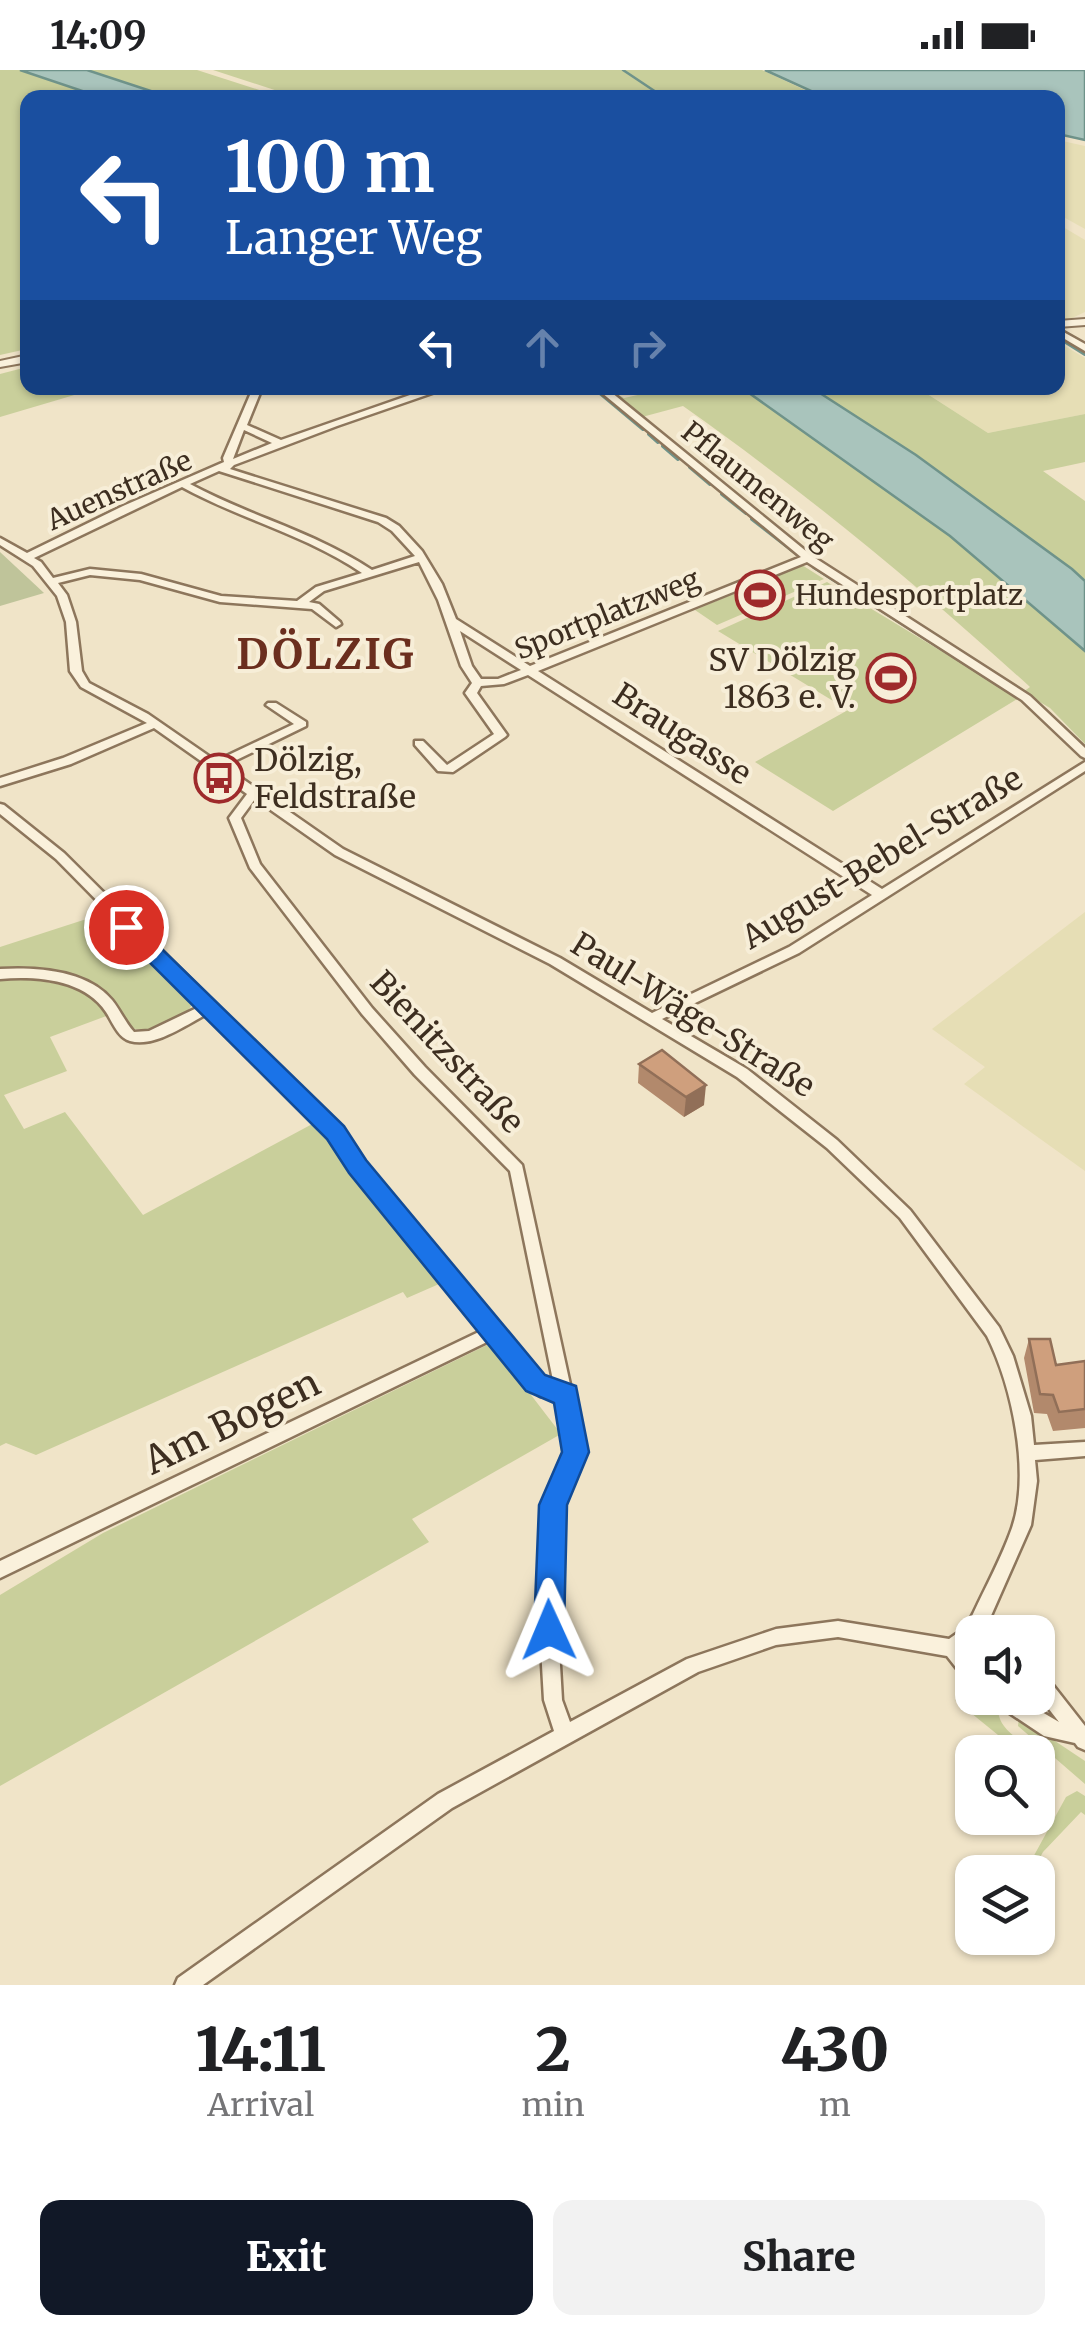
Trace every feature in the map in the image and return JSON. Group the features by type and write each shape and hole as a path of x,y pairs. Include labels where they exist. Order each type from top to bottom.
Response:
{"street":[{"name":"Auenstraße","path":"226,468 255,395"},
{"name":"Auenstraße","path":"28,557 88,525 282,444 418,395"},
{"name":"Pflaumenweg","path":"610,395 808,558 1034,703 1085,754"},
{"path":"244,427 282,444"},
{"path":"226,468 382,520 404,534 452,621 474,688 501,735 449,770 442,768 419,743"},
{"path":"185,485 219,505 316,538 368,572"},
{"name":"Paul-Wäge-Straße","path":"0,540 28,557 52,581 69,613 81,682 155,724 339,852 555,961 742,1074 793,1111 905,1214 993,1332 1006,1356 1023,1416 1026,1452 1022,1525 990,1615"},
{"path":"300,604 320,589 420,558"},
{"name":"Sportplatzweg","path":"474,688 493,684 808,558"},
{"path":"52,581 90,572 109,573 155,580 220,599 324,609 336,624"},
{"name":"Braugasse","path":"452,621 882,894"},
{"path":"214,767 302,724 272,705"},
{"path":"0,782 67,761 155,724"},
{"name":"August-Bebel-Straße","path":"651,1019 794,950 1085,766"},
{"name":"Bienitzstraße","path":"254,793 235,818 254,865 377,1023 517,1169 576,1452 553,1505 547,1596 553,1700 566,1734"},
{"path":"0,808 60,856 335,1132 358,1167 536,1383 546,1390 566,1394"},
{"path":"0,974 25,974 89,987 108,1004 131,1037 151,1036 210,1007"},
{"name":"Am Bogen","path":"0,1570 493,1332"},
{"path":"1026,1452 1085,1449"},
{"path":"185,1985 445,1801 693,1665 776,1637 838,1629 952,1648 955,1652"},
{"path":"1055,1704 1081,1737"},
{"path":"1029,1715 1052,1730 1081,1737"}],"shaded area":[{"path":"1065,142 1085,146 1085,229 1065,218"},
{"path":"1065,228 1085,240 1085,312 1065,319"},
{"path":"1065,346 1085,358 1085,414 988,433 929,395 1065,395"},
{"path":"1085,912 1085,1171 964,1084 985,1067 932,1029"}],"green space":[{"path":"0,70 20,70 79,90 20,90 20,351 0,355"},
{"path":"87,70 197,70 259,90 148,90"},
{"path":"213,70 762,70 805,90 274,90"},
{"path":"20,369 20,395 74,395 0,417 0,374"},
{"path":"615,395 752,395 950,536 1085,651 1085,744 1050,708 1023,692 1030,687 947,613 728,439 683,406 642,417"},
{"path":"823,395 929,395 988,433 1085,414 1085,462 1043,471 1085,501 1085,581 917,455"},
{"path":"0,552 44,593 0,606"},
{"name":"Hundesportplatz","path":"802,565 824,579 717,625 695,610"},
{"name":"SV Dölzig 1863 e. V.","path":"827,582 1019,698 833,811 755,762 848,710 718,631"},
{"path":"105,913 188,993 193,1002 176,1021 158,1028 132,1028 94,985 0,971 0,947"},
{"path":"0,977 22,977 87,990 109,1015 50,1037 67,1071 4,1095 24,1129 65,1112 143,1215 316,1122 446,1281 407,1298 403,1292 36,1455 6,1443 0,1446"},
{"path":"491,1343 561,1434 412,1519 429,1542 0,1786 0,1595 103,1533"},
{"path":"973,1715 1000,1715 1013,1735 998,1735"},
{"path":"1019,1717 1046,1735 1028,1735 1018,1726"},
{"path":"1055,1741 1085,1761 1085,1784 1055,1758"},
{"path":"1077,1791 1085,1796 1085,1815 1081,1812 1041,1855 1034,1855 1045,1835 1055,1835 1055,1817 1066,1797"}],"water":[{"path":"20,70 87,70 148,90 79,90"},
{"path":"765,70 1085,70 1085,140 1065,136 1065,90 809,90"},
{"path":"752,395 823,395 916,455 1072,569 1085,581 1085,651 950,536"}],"building":[{"path":"662,1050 706,1085 686,1097 639,1064"},
{"path":"1029,1339 1050,1339 1056,1365 1085,1361 1085,1409 1059,1412 1053,1395 1040,1394"}],"waterway":[{"path":"623,70 653,90"},
{"path":"1065,341 1085,354"},
{"path":"602,395 643,429"},
{"path":"649,434 658,442"},
{"path":"663,446 678,459"},
{"path":"690,467 710,484"},
{"path":"722,494 746,513"},
{"path":"752,519 797,554"},
{"path":"814,567 1008,691"}],"place":[{"name":"Hundesportplatz","path":"760,595"},
{"name":"SV Dölzig 1863 e. V.","path":"891,678"},
{"name":"Dölzig, Feldstraße","path":"219,778"}],"district":[{"name":"DÖLZIG","path":"326,654"}],"route":[{"path":"126,927 335,1132 389,1206 536,1383 546,1390 566,1394 576,1452 553,1505 547,1596 549,1630"}]}
